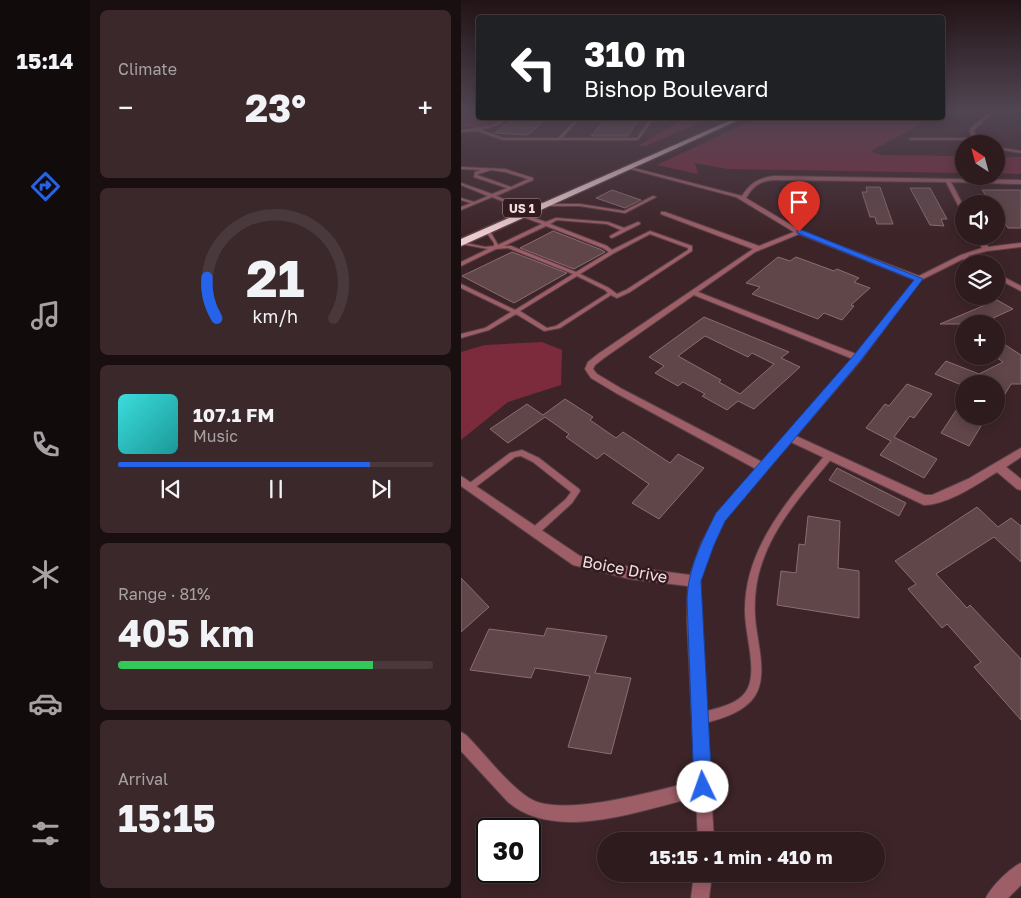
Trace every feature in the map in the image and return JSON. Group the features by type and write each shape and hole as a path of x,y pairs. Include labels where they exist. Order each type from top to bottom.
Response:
{"highway":[{"name":"US 1","path":"461,243 488,232 524,212 652,152"},
{"name":"US 1","path":"461,234 549,205 667,152"}],"street":[{"path":"632,168 738,196 799,232 919,279"},
{"path":"743,199 752,184 763,178 1021,182"},
{"path":"947,180 955,195"},
{"path":"663,213 757,248"},
{"path":"764,468 594,376 589,369 591,364 601,356 757,248 799,232"},
{"path":"985,245 987,249"},
{"path":"966,255 987,249 1021,245"},
{"path":"706,832 694,619 694,581 707,544 721,517 858,358 919,279 955,260"},
{"path":"1005,280 1021,289"},
{"path":"693,292 858,358"},
{"path":"789,437 924,500 933,500 972,482 1021,452"},
{"path":"997,466 1021,486"},
{"name":"Boice Drive","path":"466,483 577,561 630,573 694,581"},
{"path":"461,740 506,788 527,806 555,812 587,814 703,787"},
{"path":"995,898 1021,872"},
{"path":"700,898 702,882"}],"lane":[{"path":"461,168 503,170 532,179 461,209"},
{"path":"483,169 476,172 475,176 511,188"},
{"path":"461,184 492,196 546,224 605,247 612,252"},
{"path":"549,205 580,204 625,212 654,197"},
{"path":"461,198 474,204"},
{"path":"461,264 556,219 608,223 624,230"},
{"path":"612,237 638,223"},
{"path":"488,232 496,243 496,248"},
{"path":"461,243 485,248 509,248 577,274 617,296 628,291 689,251 690,247 650,232 612,252 577,274 487,330 461,336"},
{"path":"461,286 516,312 546,330 558,327 611,293"},
{"path":"466,483 513,455 522,453 536,460 575,491 569,501 534,532"},
{"path":"699,719 731,709 749,696 757,672 750,617 753,578 766,544 794,499 829,456"}],"shaded area":[{"path":"685,152 873,152 881,155 955,156 955,173 728,169 695,163 698,174 657,165"},
{"path":"1005,157 1021,157 1021,174 1005,173"},
{"path":"542,342 562,350 561,385 508,402 461,440 461,352 485,345"}],"building":[{"path":"866,187 880,187 893,224 877,224 875,217 870,217 862,192 867,192"},
{"path":"910,188 930,188 947,219 941,219 944,226 930,225"},
{"path":"612,190 641,200 625,208 596,198"},
{"path":"982,190 1021,190 1021,228 1008,228 1005,224 1005,195 986,195"},
{"path":"553,231 605,252 574,269 520,248"},
{"path":"512,252 567,273 514,303 462,276"},
{"path":"778,257 790,261 796,257 834,271 837,269 859,278 854,282 870,288 851,305 854,306 842,320 824,313 818,319 752,294 760,287 746,283"},
{"path":"1005,304 1013,309 1000,315 961,315 985,305"},
{"path":"704,317 789,352 781,358 800,367 754,409 738,401 727,410 702,396 705,394 683,382 678,386 655,373 664,366 649,357","holes":["705,336 748,357 752,353 774,364 740,394 719,382 721,380 678,356"]},
{"path":"955,318 955,324 940,324"},
{"path":"1005,345 1021,355 1021,384 1011,384 1005,394 1005,375 955,375 955,382 935,374 946,361 979,374 997,365 1005,365"},
{"path":"907,384 932,394 914,418 910,416 894,437 937,459 924,478 880,455 891,441 866,428 885,404 889,406"},
{"path":"565,399 593,417 590,420 616,438 623,432 670,463 678,454 704,468 659,519 632,503 649,484 604,453 597,459 566,437 569,434 545,417 508,443 490,429 527,404 543,415"},
{"path":"955,412 955,425 982,425 969,446 941,433"},
{"path":"837,468 906,503 899,516 829,480"},
{"path":"977,507 998,527 1011,518 1021,526 1021,562 994,537 936,574 967,608 970,605 1021,659 1021,720 974,667 981,662 947,624 942,628 908,589 916,584 895,561"},
{"path":"808,516 840,521 838,568 859,571 859,618 777,605 781,571 796,573 799,544 805,545"},
{"path":"461,578 489,607 461,632"},
{"path":"547,628 607,636 595,673 631,678 611,754 568,747 590,676 535,668 531,678 470,670 489,629 544,636"}],"route":[{"path":"703,787 694,619 694,581 707,544 721,517 858,358 919,279 799,232"}]}
